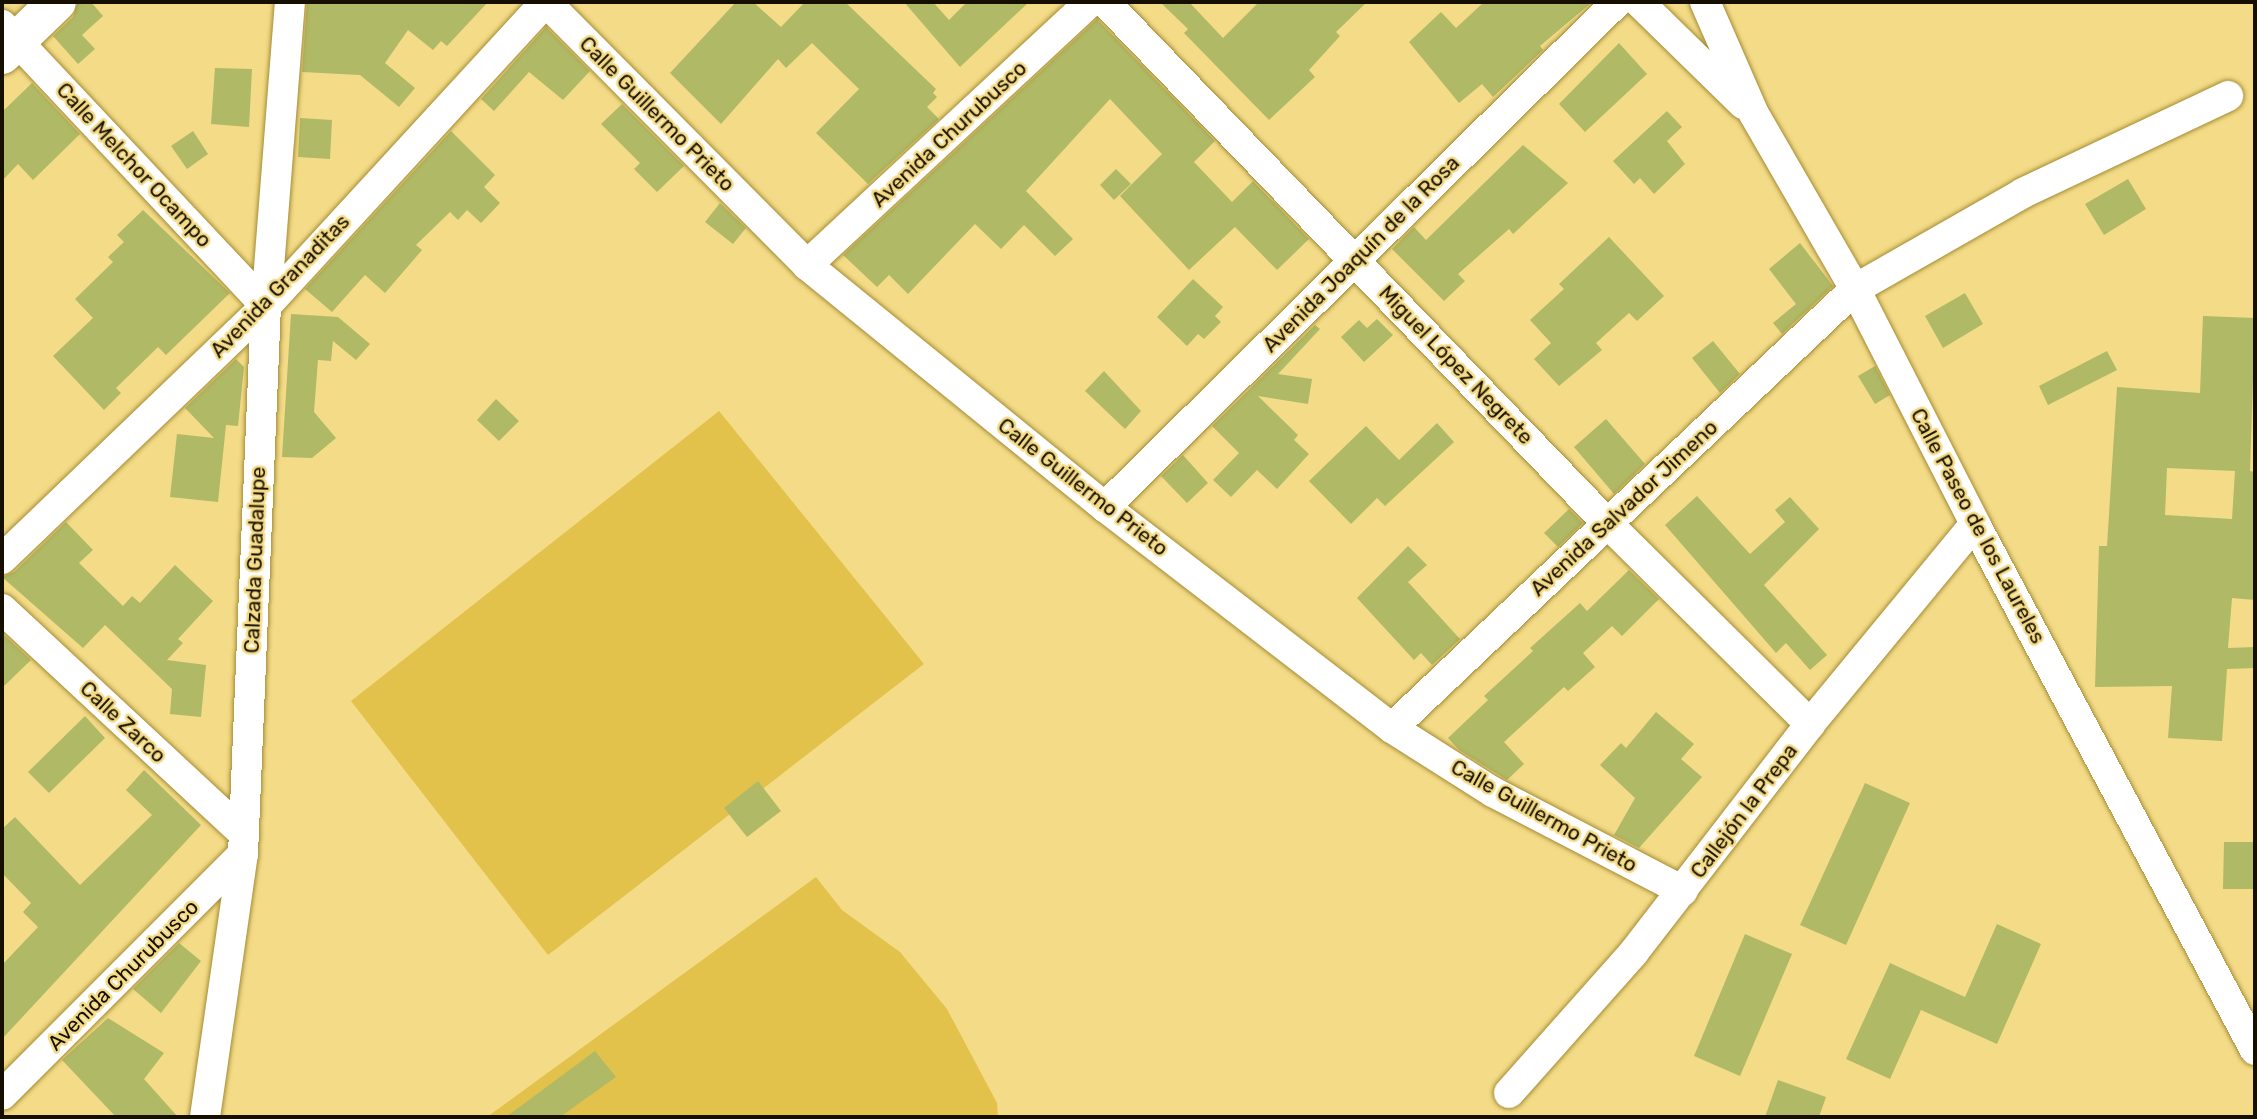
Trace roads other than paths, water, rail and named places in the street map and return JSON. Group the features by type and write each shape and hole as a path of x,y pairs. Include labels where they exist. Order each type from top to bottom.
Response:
{"street":[{"path":"7,40 57,2"},
{"name":"Calzada Guadalupe","path":"205,1117 244,844 265,306 290,2"},
{"name":"Avenida Granaditas","path":"2,559 265,306 546,2"},
{"name":"Calle Guillermo Prieto","path":"546,2 807,265 1105,507 1392,728 1493,792 1682,891"},
{"name":"Avenida Churubusco","path":"807,265 1090,2"},
{"name":"Miguel López Negrete","path":"1105,2 1355,258 1607,523 1810,724"},
{"name":"Avenida Joaquín de la Rosa","path":"1105,507 1617,2"},
{"path":"1639,2 1754,114"},
{"name":"Calle Paseo de los Laureles","path":"1705,2 1754,114 1856,289 1975,524 2255,1050"},
{"name":"Calle Melchor Ocampo","path":"7,40 265,306"},
{"name":"Avenida Salvador Jimeno","path":"1392,728 1856,289 2023,193 2228,96"},
{"name":"Callejón la Prepa","path":"1509,1093 1682,891 1810,724 1975,524"},
{"name":"Calle Zarco","path":"2,610 244,844"},
{"name":"Avenida Churubusco","path":"2,1095 244,844"}]}
